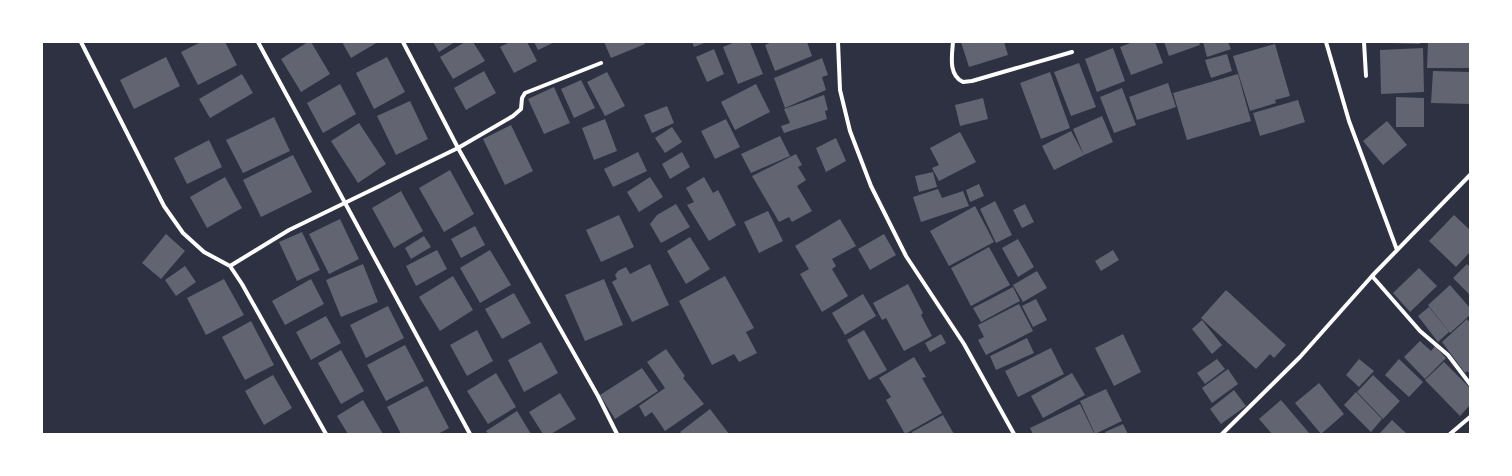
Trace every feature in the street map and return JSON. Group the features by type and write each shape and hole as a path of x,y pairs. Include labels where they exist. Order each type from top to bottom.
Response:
{"street":[{"path":"82,42 164,206 183,233 204,252 230,266 242,284 326,434"},
{"path":"258,42 470,434"},
{"path":"403,42 458,148 598,396 617,434"},
{"path":"838,42 840,90 848,124 871,186 906,256 964,344 1014,434"},
{"path":"953,42 952,64 955,76 963,82 972,81 1072,52"},
{"path":"1326,42 1349,121 1397,250"},
{"path":"1364,42 1366,76"},
{"path":"230,266 288,230 458,148 518,113 521,109 522,98 525,93 601,63"},
{"path":"1222,434 1300,357 1372,276 1470,175"},
{"path":"1372,276 1420,331 1448,355 1470,384"},
{"path":"1450,434 1470,417"}],"building":[{"path":"201,42 225,42 237,65 198,85 181,52"},
{"path":"308,42 311,42 330,74 301,92 281,59"},
{"path":"342,42 378,42 351,58"},
{"path":"433,42 455,42 439,52"},
{"path":"465,42 473,42 485,61 453,79 440,57"},
{"path":"510,42 527,42 537,61 514,73 500,47"},
{"path":"534,42 555,42 538,50"},
{"path":"604,42 644,42 645,44 611,58"},
{"path":"692,42 707,42 694,47"},
{"path":"735,42 750,42 763,74 738,84 723,47"},
{"path":"772,42 807,42 812,56 775,71 765,45"},
{"path":"961,42 1004,42 1008,55 969,67"},
{"path":"1133,42 1155,42 1163,63 1131,75 1120,47"},
{"path":"1164,42 1199,42 1200,45 1169,56"},
{"path":"1203,42 1228,42 1231,49 1207,57"},
{"path":"1420,42 1420,44 1390,43"},
{"path":"1428,42 1470,42 1470,68 1427,68"},
{"path":"1275,44 1290,96 1275,100 1276,103 1250,111 1233,56"},
{"path":"1113,48 1125,81 1097,92 1085,59"},
{"path":"1423,48 1424,92 1381,94 1380,50"},
{"path":"714,49 724,74 707,82 696,57"},
{"path":"1227,54 1232,71 1211,78 1205,60"},
{"path":"166,57 180,86 134,109 120,80"},
{"path":"387,57 405,92 374,109 356,73"},
{"path":"822,58 828,75 822,77 826,90 785,108 774,78"},
{"path":"1079,63 1096,107 1071,116 1054,72"},
{"path":"484,71 496,93 466,110 454,88"},
{"path":"1433,71 1470,72 1470,104 1431,103"},
{"path":"607,72 625,106 605,116 587,82"},
{"path":"1050,72 1070,128 1041,139 1020,83"},
{"path":"242,74 253,93 210,118 199,99"},
{"path":"1238,74 1251,121 1187,140 1173,93"},
{"path":"581,80 595,108 574,118 561,89"},
{"path":"1168,83 1176,107 1137,120 1129,97"},
{"path":"340,84 356,114 323,133 307,103"},
{"path":"756,84 770,112 735,130 721,102"},
{"path":"554,87 570,123 544,134 528,99"},
{"path":"1122,88 1136,125 1114,133 1100,97"},
{"path":"824,95 828,110 825,111 827,119 784,133 781,126 790,123 784,109"},
{"path":"1396,97 1424,98 1424,127 1396,127"},
{"path":"983,98 988,119 960,126 955,105"},
{"path":"1298,100 1305,122 1260,136 1253,113"},
{"path":"410,101 428,139 396,155 377,116"},
{"path":"667,106 674,123 652,133 644,115"},
{"path":"1102,116 1113,142 1084,155 1073,129"},
{"path":"274,117 290,151 243,173 226,140"},
{"path":"605,119 617,151 594,160 582,128"},
{"path":"726,119 740,147 715,159 701,131"},
{"path":"1387,121 1407,145 1383,165 1363,141"},
{"path":"359,123 386,164 358,183 331,141"},
{"path":"511,125 533,171 505,185 483,139"},
{"path":"672,127 682,142 665,153 655,138"},
{"path":"1071,131 1084,155 1054,170 1042,146"},
{"path":"960,132 976,162 939,181 932,168 939,165 930,148"},
{"path":"780,136 790,156 751,173 741,154"},
{"path":"836,138 846,161 826,172 816,148"},
{"path":"209,140 222,167 187,184 174,158"},
{"path":"638,152 647,171 613,187 604,169"},
{"path":"682,152 690,167 670,179 662,164"},
{"path":"796,154 802,165 798,167 806,180 797,186 812,211 792,222 789,217 779,222 752,176"},
{"path":"293,155 312,192 261,217 243,180"},
{"path":"450,170 474,214 444,232 419,188"},
{"path":"933,172 937,187 919,192 915,176"},
{"path":"225,177 242,208 207,228 190,197"},
{"path":"650,177 663,197 639,212 627,192"},
{"path":"704,177 713,193 718,190 736,225 709,241 687,205 694,202 686,188"},
{"path":"979,184 984,196 970,202 966,190"},
{"path":"938,189 942,198 963,191 969,206 921,222 913,197"},
{"path":"401,191 423,231 394,248 372,208"},
{"path":"995,201 1012,235 996,243 980,209"},
{"path":"676,204 690,227 661,243 650,224 657,215"},
{"path":"1025,204 1034,222 1022,228 1013,210"},
{"path":"975,206 994,242 949,266 930,231"},
{"path":"768,211 783,241 759,253 744,222"},
{"path":"619,215 634,247 601,262 586,230"},
{"path":"1454,215 1470,230 1470,252 1456,267 1429,241"},
{"path":"340,219 359,259 329,274 309,234"},
{"path":"840,219 856,246 832,259 836,266 832,269 848,296 822,312 800,274 809,269 795,246"},
{"path":"475,226 485,245 461,258 451,239"},
{"path":"302,232 320,270 297,281 279,242"},
{"path":"166,234 185,251 161,279 142,263"},
{"path":"884,234 896,255 870,270 858,249"},
{"path":"424,236 431,247 411,259 405,248"},
{"path":"690,237 710,269 686,284 667,251"},
{"path":"1018,239 1034,267 1018,277 1002,248"},
{"path":"989,247 1010,285 971,306 951,268"},
{"path":"437,250 447,269 416,286 406,266"},
{"path":"490,250 511,285 480,303 460,268"},
{"path":"1113,250 1119,260 1101,271 1095,261"},
{"path":"363,264 378,302 341,317 326,280"},
{"path":"650,264 669,305 632,322 612,282 617,279 615,275 618,271 626,267 630,274"},
{"path":"1467,264 1470,267 1470,295 1453,278"},
{"path":"185,266 196,282 176,296 165,280"},
{"path":"1419,268 1437,286 1410,312 1393,293"},
{"path":"1037,271 1047,288 1023,302 1013,285"},
{"path":"453,276 473,310 440,331 419,297"},
{"path":"725,276 754,328 746,332 757,353 739,362 734,354 712,365 679,301"},
{"path":"224,279 244,315 206,335 187,298"},
{"path":"311,279 324,304 285,325 272,301"},
{"path":"604,279 623,325 585,341 565,295"},
{"path":"908,284 923,313 921,315 932,336 904,351 886,318 882,320 873,303"},
{"path":"1450,285 1470,308 1470,315 1450,333 1428,305"},
{"path":"1013,287 1020,301 981,322 973,308"},
{"path":"1226,290 1286,345 1274,358 1270,354 1256,369 1201,318"},
{"path":"514,293 531,323 502,339 485,309"},
{"path":"863,294 876,316 845,335 832,313"},
{"path":"1036,299 1047,320 1033,327 1022,306"},
{"path":"1019,304 1033,331 986,355 978,340 984,337 978,325"},
{"path":"388,306 404,338 366,358 350,325"},
{"path":"1429,307 1449,332 1438,342 1418,316"},
{"path":"326,316 341,343 311,360 296,332"},
{"path":"1467,319 1470,323 1470,374 1467,371 1465,373 1442,342"},
{"path":"1202,320 1222,345 1212,354 1192,329"},
{"path":"251,321 274,365 245,380 222,337"},
{"path":"477,330 493,361 467,376 450,345"},
{"path":"864,330 887,370 869,380 847,340"},
{"path":"941,334 946,343 930,352 925,343"},
{"path":"1123,334 1141,372 1114,386 1095,348"},
{"path":"1027,338 1034,353 996,370 990,356"},
{"path":"1420,341 1431,351 1435,346 1446,358 1425,379 1404,357"},
{"path":"541,342 558,373 524,392 508,360"},
{"path":"405,345 424,381 386,401 367,365"},
{"path":"1051,348 1064,374 1018,397 1005,371"},
{"path":"666,349 685,376 683,378 704,404 665,431 652,412 645,417 639,406 665,388 647,362"},
{"path":"341,350 364,391 341,404 318,363"},
{"path":"914,357 926,377 922,378 942,413 905,434 886,400 891,397 879,378"},
{"path":"1217,359 1225,369 1205,384 1197,373"},
{"path":"1359,359 1374,371 1359,387 1346,375"},
{"path":"1399,359 1423,382 1409,397 1385,375"},
{"path":"1444,362 1470,388 1470,405 1460,416 1425,380"},
{"path":"642,368 658,391 615,419 600,395"},
{"path":"1228,369 1238,384 1212,403 1202,388"},
{"path":"496,373 516,407 488,424 467,391"},
{"path":"1072,373 1085,395 1043,418 1031,396"},
{"path":"273,375 292,408 264,425 245,391"},
{"path":"1373,375 1400,401 1383,419 1357,392"},
{"path":"1319,383 1344,414 1321,434 1295,403"},
{"path":"427,386 449,428 438,434 401,434 387,407"},
{"path":"1106,389 1122,421 1095,434 1080,401"},
{"path":"1234,390 1246,406 1221,424 1210,409"},
{"path":"1356,392 1382,419 1371,432 1344,405"},
{"path":"560,393 576,419 551,434 543,434 529,412"},
{"path":"363,400 383,434 348,434 337,416"},
{"path":"1281,400 1310,434 1272,434 1259,419"},
{"path":"1080,404 1094,433 1033,434 1030,428"},
{"path":"710,409 729,434 682,434 680,432"},
{"path":"517,411 531,434 488,434 486,431"},
{"path":"943,415 954,434 913,434 912,432"},
{"path":"1392,420 1407,434 1379,434"},
{"path":"1123,424 1128,434 1106,434 1105,432"}]}
